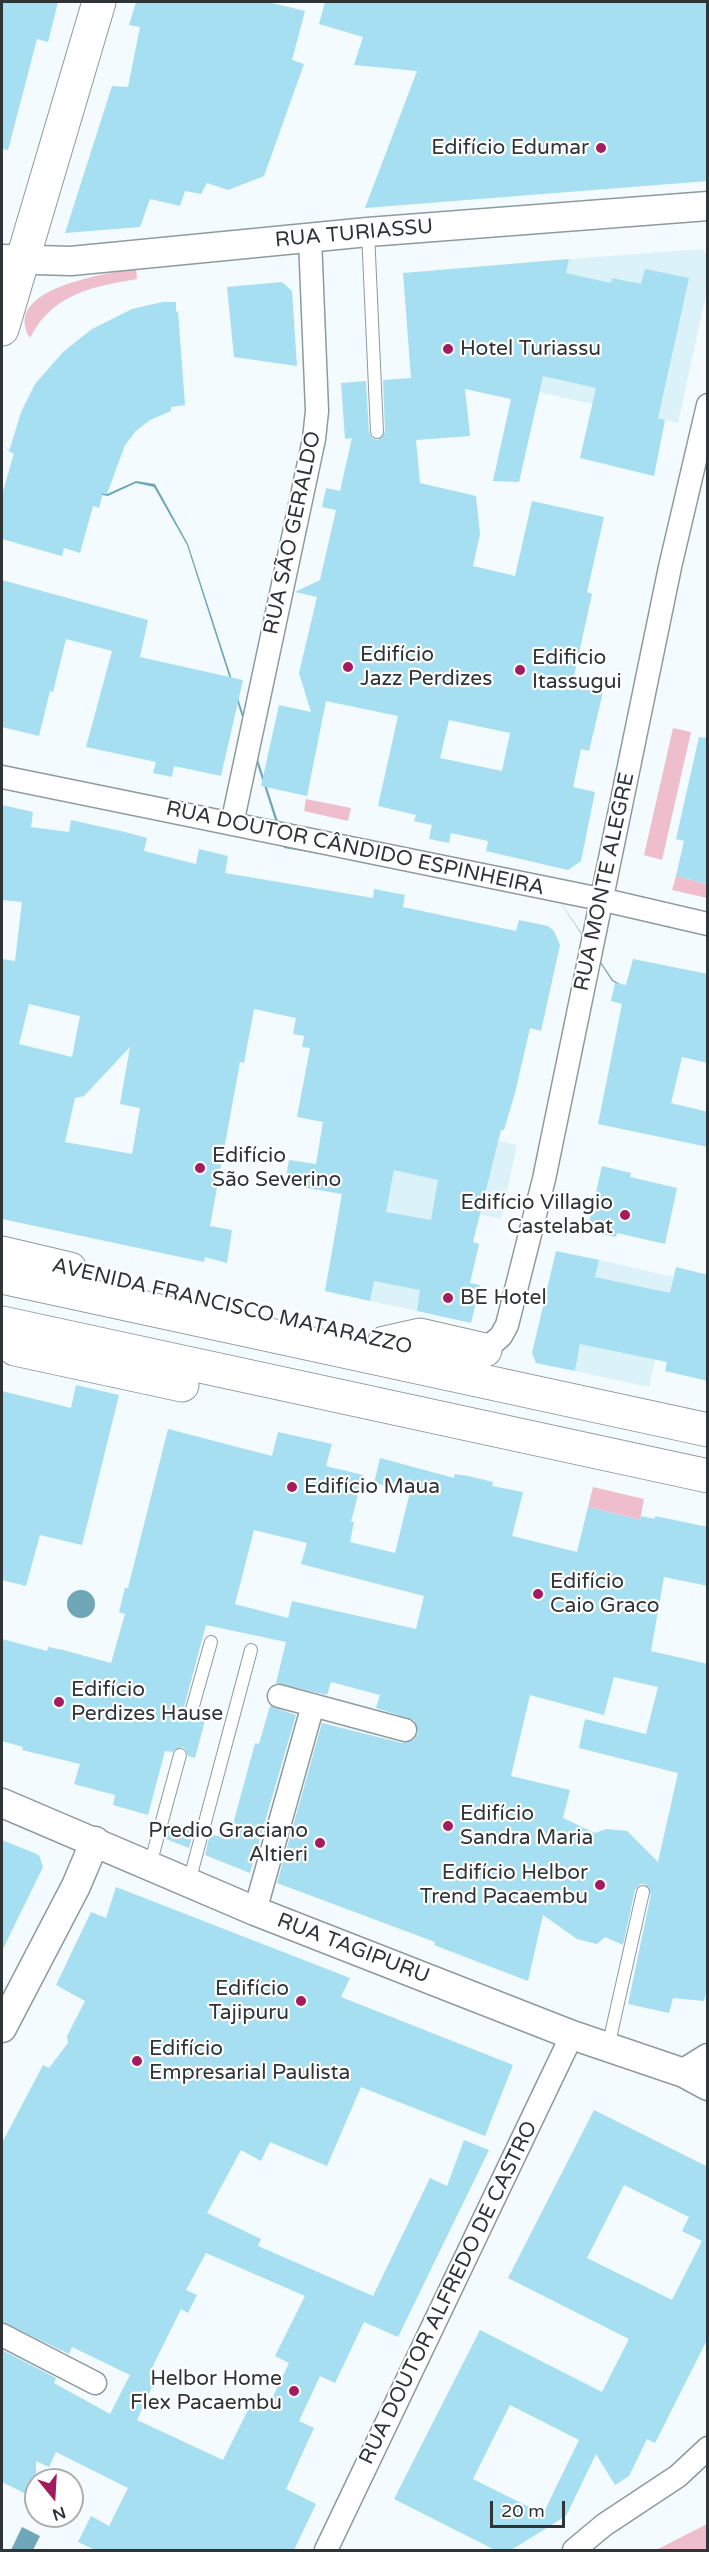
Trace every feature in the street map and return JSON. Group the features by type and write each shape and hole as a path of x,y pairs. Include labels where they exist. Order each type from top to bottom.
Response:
{"main road":[{"path":"2,329 12,260 99,2"},
{"name":"AVENIDA FRANCISCO MATARAZZO","path":"2,1253 436,1355 456,1375"},
{"name":"AVENIDA FRANCISCO MATARAZZO","path":"2,1277 708,1430"},
{"path":"2,1323 708,1476"},
{"path":"384,1343 420,1335 484,1350"},
{"path":"2,1346 164,1382 310,1408 349,1398"}],"street":[{"name":"RUA TURIASSU","path":"12,260 71,261 368,232 708,206"},
{"name":"RUA SÃO GERALDO","path":"232,824 316,420 310,238"},
{"name":"RUA MONTE ALEGRE","path":"484,1350 501,1336 512,1312 544,1179 670,567 708,405"},
{"name":"RUA DOUTOR CÂNDIDO ESPINHEIRA","path":"2,777 600,899 708,924"},
{"path":"279,1696 405,1730"},
{"path":"255,1911 313,1705"},
{"name":"RUA TAGIPURU","path":"2,1803 255,1911 572,2035 700,2072"},
{"path":"2,2028 76,1886 95,1841"},
{"name":"RUA DOUTOR ALFREDO DE CASTRO","path":"326,2550 572,2035"},
{"path":"2,2336 95,2383"},
{"path":"574,2550 604,2525 678,2476 708,2448"},
{"path":"678,2476 708,2468"}],"lane":[{"path":"368,232 377,432"},
{"path":"191,1713 211,1642"},
{"path":"189,1882 251,1650"},
{"path":"150,1865 180,1755"},
{"path":"608,2047 643,1892"}],"shaded area":[{"path":"703,249 707,257 707,290 678,423 539,392 569,259"},
{"path":"136,268 137,279 89,289 62,302 39,323 30,338 25,321 30,307 43,295 82,280"},
{"path":"673,728 691,732 662,860 644,855"},
{"path":"306,799 351,808 348,821 304,811"},
{"path":"676,876 707,884 707,898 672,890"},
{"path":"403,1120 517,1145 501,1219 435,1204 417,1311 370,1301"},
{"path":"599,1260 674,1277 649,1387 575,1371"},
{"path":"593,1487 644,1499 640,1520 588,1507"},
{"path":"707,2524 707,2550 656,2550 705,2525"}],"water":[{"path":"2,445 61,485 107,494 136,481 155,484 188,544 286,846 555,894 284,848 187,545 154,487 136,483 108,496 60,487"},
{"path":"555,894 613,980 707,1033 612,981"},
{"path":"81,1590 91,1594 95,1604 91,1614 81,1618 71,1614 67,1604 71,1594"},
{"path":"22,2527 40,2536 33,2550 11,2550"}],"building":[{"path":"2,2 58,2 48,42 37,39 8,150 2,149"},
{"path":"136,2 268,2 305,11 292,60 304,64 264,176 228,190 207,183 201,194 185,191 180,206 150,199 140,227 65,233 112,86 128,87 140,27 129,25"},
{"path":"325,2 708,2 708,181 365,208 417,71 354,65 363,37 319,24"},
{"path":"569,259 566,273 611,283 612,278 641,284 645,269 689,278 658,418 665,420 654,476 580,458 596,388 543,376 519,482 493,481 511,399 465,389 470,436 416,440 420,483 476,496 480,534 473,566 515,576 532,501 604,517 587,592 592,594 572,685 603,692 589,751 581,749 573,787 595,792 581,861 568,870 486,851 488,841 451,833 449,843 429,839 432,825 414,821 416,815 378,806 398,716 326,701 307,796 261,786 279,705 311,712 299,673 317,597 295,592 320,580 336,510 322,507 326,488 340,491 352,438 345,439 341,383 366,381 369,433 373,439 378,440 385,432 383,380 411,378 403,273","holes":["449,720 510,733 502,771 440,758"]},
{"path":"282,282 292,291 297,366 234,357 227,287"},
{"path":"162,302 176,302 185,405 171,407 171,411 150,420 136,431 125,445 107,494 103,493 99,508 93,506 80,553 64,548 62,556 2,539 2,495 14,453 9,452 21,412 35,384 63,352 92,329 132,309"},
{"path":"2,580 148,620 140,657 243,680 221,776 174,766 172,777 153,773 156,762 86,747 112,651 66,639 39,736 2,727"},
{"path":"699,737 708,738 708,884 676,876 684,841 676,839"},
{"path":"2,805 33,812 31,827 69,832 71,820 147,838 144,851 196,864 199,849 228,856 225,873 373,898 374,889 405,895 403,907 516,931 519,920 548,926 554,931 560,945 541,1031 530,1028 515,1093 504,1130 501,1130 473,1242 479,1244 470,1283 480,1285 471,1323 417,1311 420,1290 374,1281 370,1301 325,1291 342,1194 285,1184 289,1160 316,1164 323,1122 297,1117 310,1048 302,1047 304,1036 293,1034 296,1018 254,1009 244,1063 240,1062 210,1226 232,1230 227,1263 205,1257 204,1262 2,1219 2,959 15,961 22,902 2,900","holes":["29,1004 80,1016 72,1057 19,1044","130,1047 120,1104 140,1108 132,1154 65,1142 75,1098 84,1096","394,1170 438,1180 431,1220 386,1212"]},
{"path":"633,959 708,974 708,1063 682,1057 671,1103 708,1112 708,1147 598,1124 622,1004 611,1001 615,983 626,985"},
{"name":"Edifício Villagio Castelabat","path":"602,1166 631,1173 630,1177 677,1188 665,1244 617,1233 616,1237 587,1231"},
{"path":"556,1251 599,1260 595,1277 670,1293 676,1267 708,1275 708,1381 665,1371 667,1362 580,1344 575,1371 536,1363 532,1353"},
{"path":"76,1385 119,1395 82,1545 40,1535 26,1586 2,1580 2,1391 71,1408"},
{"path":"168,1429 272,1456 278,1432 332,1444 326,1466 363,1475 351,1522 354,1522 350,1542 395,1553 410,1492 374,1483 380,1458 454,1478 455,1474 468,1476 493,1482 492,1486 523,1492 512,1536 577,1552 588,1507 640,1520 641,1516 655,1519 655,1516 708,1527 708,1586 664,1577 651,1651 708,1664 708,1984 704,2001 673,1998 669,2013 628,2004 651,1894 645,1884 640,1884 635,1890 623,1945 605,1937 597,1944 577,1939 543,1915 528,1981 434,1945 435,1942 277,1883 322,1723 402,1743 414,1740 418,1733 414,1720 376,1708 380,1695 331,1682 327,1695 276,1683 286,1642 206,1625 183,1711 185,1718 189,1721 196,1719 199,1715 206,1717 195,1758 188,1756 182,1747 172,1752 165,1751 148,1815 113,1805 115,1795 74,1784 80,1764 22,1750 23,1747 2,1741 2,1639 47,1651 48,1647 63,1650 111,1663 125,1614 119,1612 125,1588 128,1588","holes":["254,1530 307,1543 301,1564 424,1596 416,1629 292,1601 288,1618 235,1604","614,1677 658,1687 646,1734 585,1719 579,1748 678,1773 658,1862 627,1831 606,1829 595,1833 563,1818 570,1790 511,1776 530,1695 604,1715"]},
{"path":"270,1706 296,1715 250,1873 205,1855 210,1834 229,1839 255,1743 259,1744"},
{"path":"170,1824 194,1830 189,1848 166,1839"},
{"path":"2,1840 39,1855 43,1867 2,1951"},
{"path":"116,1887 350,1978 341,1997 513,2065 485,2136 361,2087 327,2166 270,2142 261,2161 241,2150 207,2213 261,2239 258,2246 373,2296 430,2178 447,2186 464,2140 489,2150 398,2337 364,2322 335,2383 320,2376 299,2421 314,2428 286,2489 316,2504 294,2550 95,2550 78,2542 91,2516 109,2526 128,2488 56,2452 49,2467 36,2461 36,2468 24,2468 24,2493 2,2482 2,2350 56,2378 54,2383 110,2414 130,2375 72,2347 69,2354 2,2322 2,2143 43,2065 49,2068 68,2043 67,2036 85,2001 56,1985 91,1912 106,1918","holes":["206,2253 305,2296 275,2356 289,2363 268,2407 253,2400 223,2460 137,2420 156,2378 149,2374 181,2309 188,2313 197,2295 186,2290"]},
{"path":"594,2110 708,2167 708,2338 655,2443 647,2439 629,2476 615,2485 596,2454 566,2516 511,2550 495,2550 394,2499 480,2330 602,2392 629,2339 508,2278","holes":["624,2185 689,2217 682,2231 702,2241 672,2300 587,2258","510,2405 579,2440 543,2514 473,2479"]}],"place":[{"name":"Edifício Edumar","path":"601,148"},
{"name":"Hotel Turiassu","path":"448,349"},
{"name":"Edifício Jazz Perdizes","path":"348,667"},
{"name":"Edificio Itassugui","path":"520,670"},
{"name":"Edifício São Severino","path":"200,1168"},
{"name":"Edifício Villagio Castelabat","path":"625,1215"},
{"name":"BE Hotel","path":"448,1298"},
{"name":"Edifício Maua","path":"292,1487"},
{"name":"Edifício Caio Graco","path":"538,1594"},
{"name":"Edifício Perdizes Hause","path":"59,1702"},
{"name":"Edifício Sandra Maria","path":"448,1826"},
{"name":"Predio Graciano Altieri","path":"320,1843"},
{"name":"Edifício Helbor Trend Pacaembu","path":"600,1885"},
{"name":"Edifício Tajipuru","path":"301,2001"},
{"name":"Edifício Empresarial Paulista","path":"137,2061"},
{"name":"Helbor Home Flex Pacaembu","path":"294,2391"}]}
